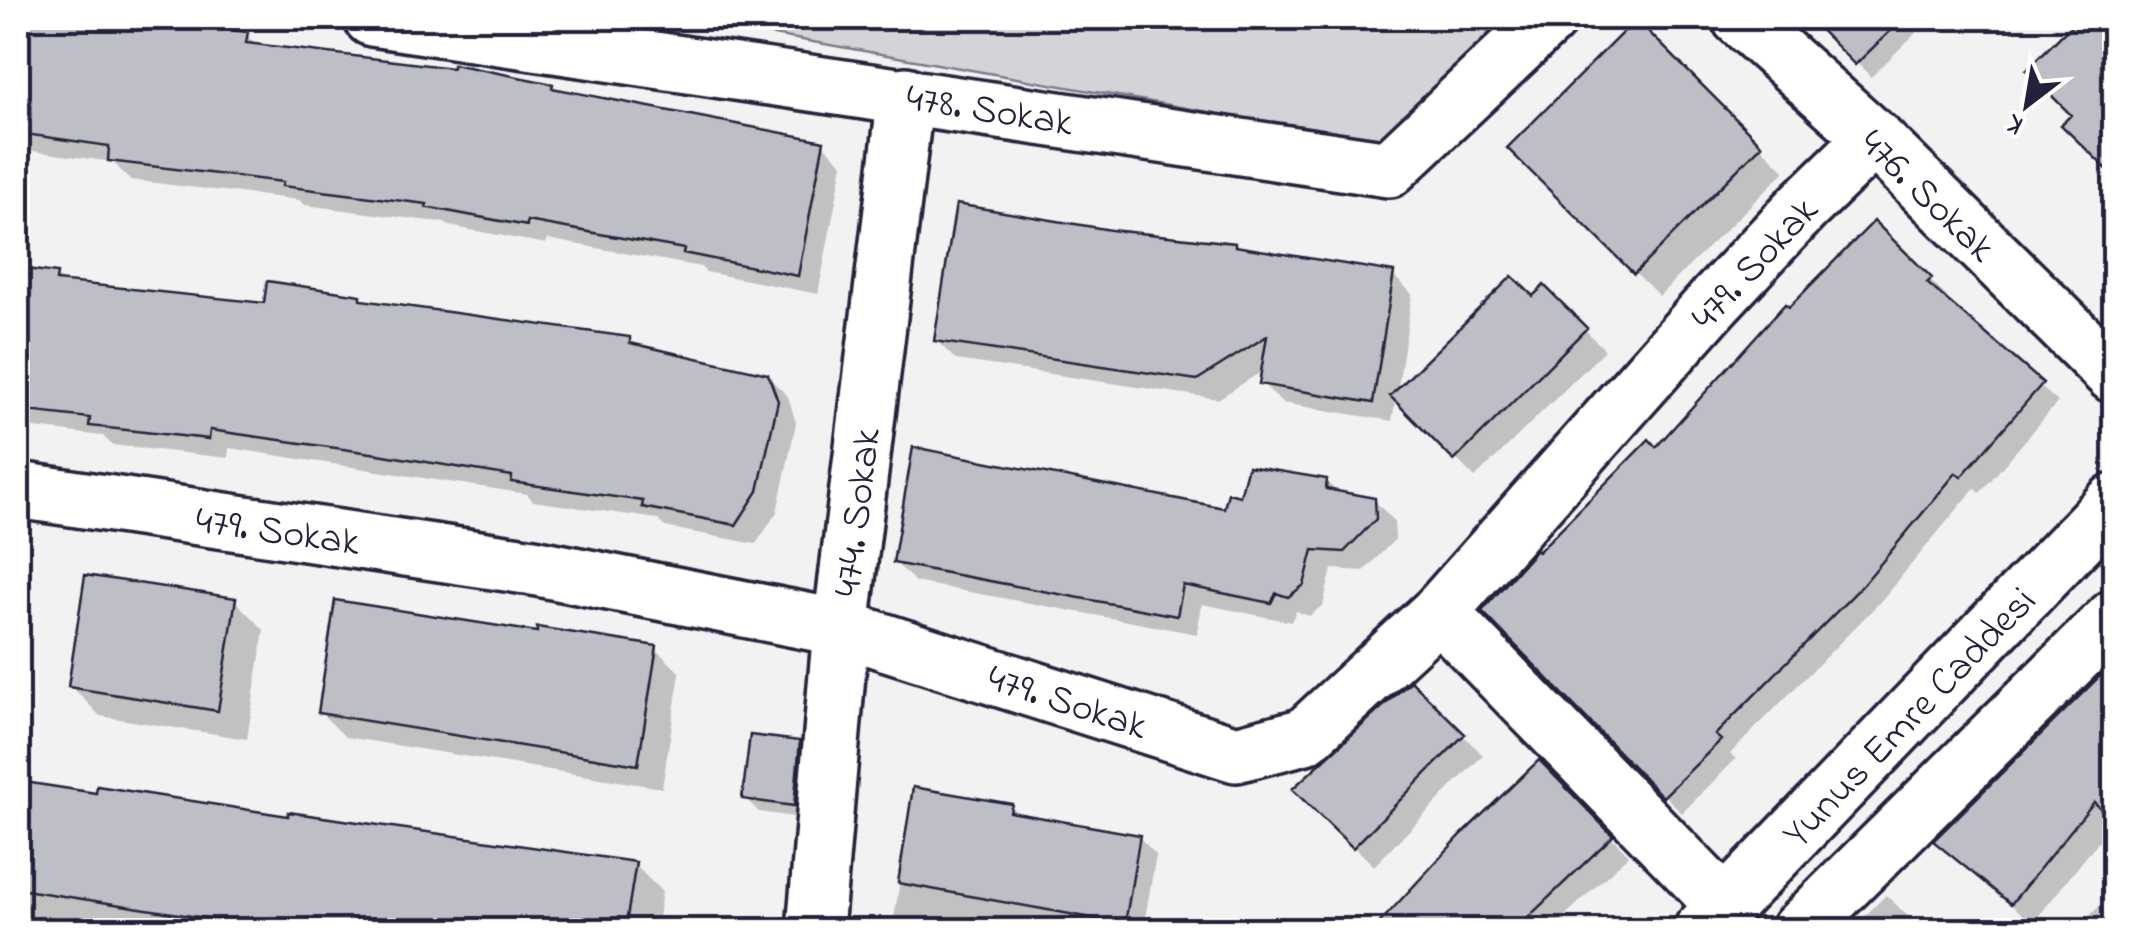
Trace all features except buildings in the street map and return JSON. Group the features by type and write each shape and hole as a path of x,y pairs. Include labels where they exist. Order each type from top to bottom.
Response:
{"street":[{"name":"478. Sokak","path":"372,18 1389,169 1549,18"},
{"name":"476. Sokak","path":"1740,18 1874,138 2114,374"},
{"name":"474. Sokak","path":"816,930 840,628 906,95"},
{"name":"479. Sokak","path":"18,490 532,567 840,628 1236,754 1305,736 1439,612 1714,302 1874,138"},
{"name":"Yunus Emre Caddesi","path":"1713,918 2114,502"},
{"path":"1439,612 1713,918"},
{"name":"Yunus Emre Caddesi","path":"1798,930 2114,618"}],"shaded area":[{"path":"678,18 1473,18 1495,39 1377,142"}]}
